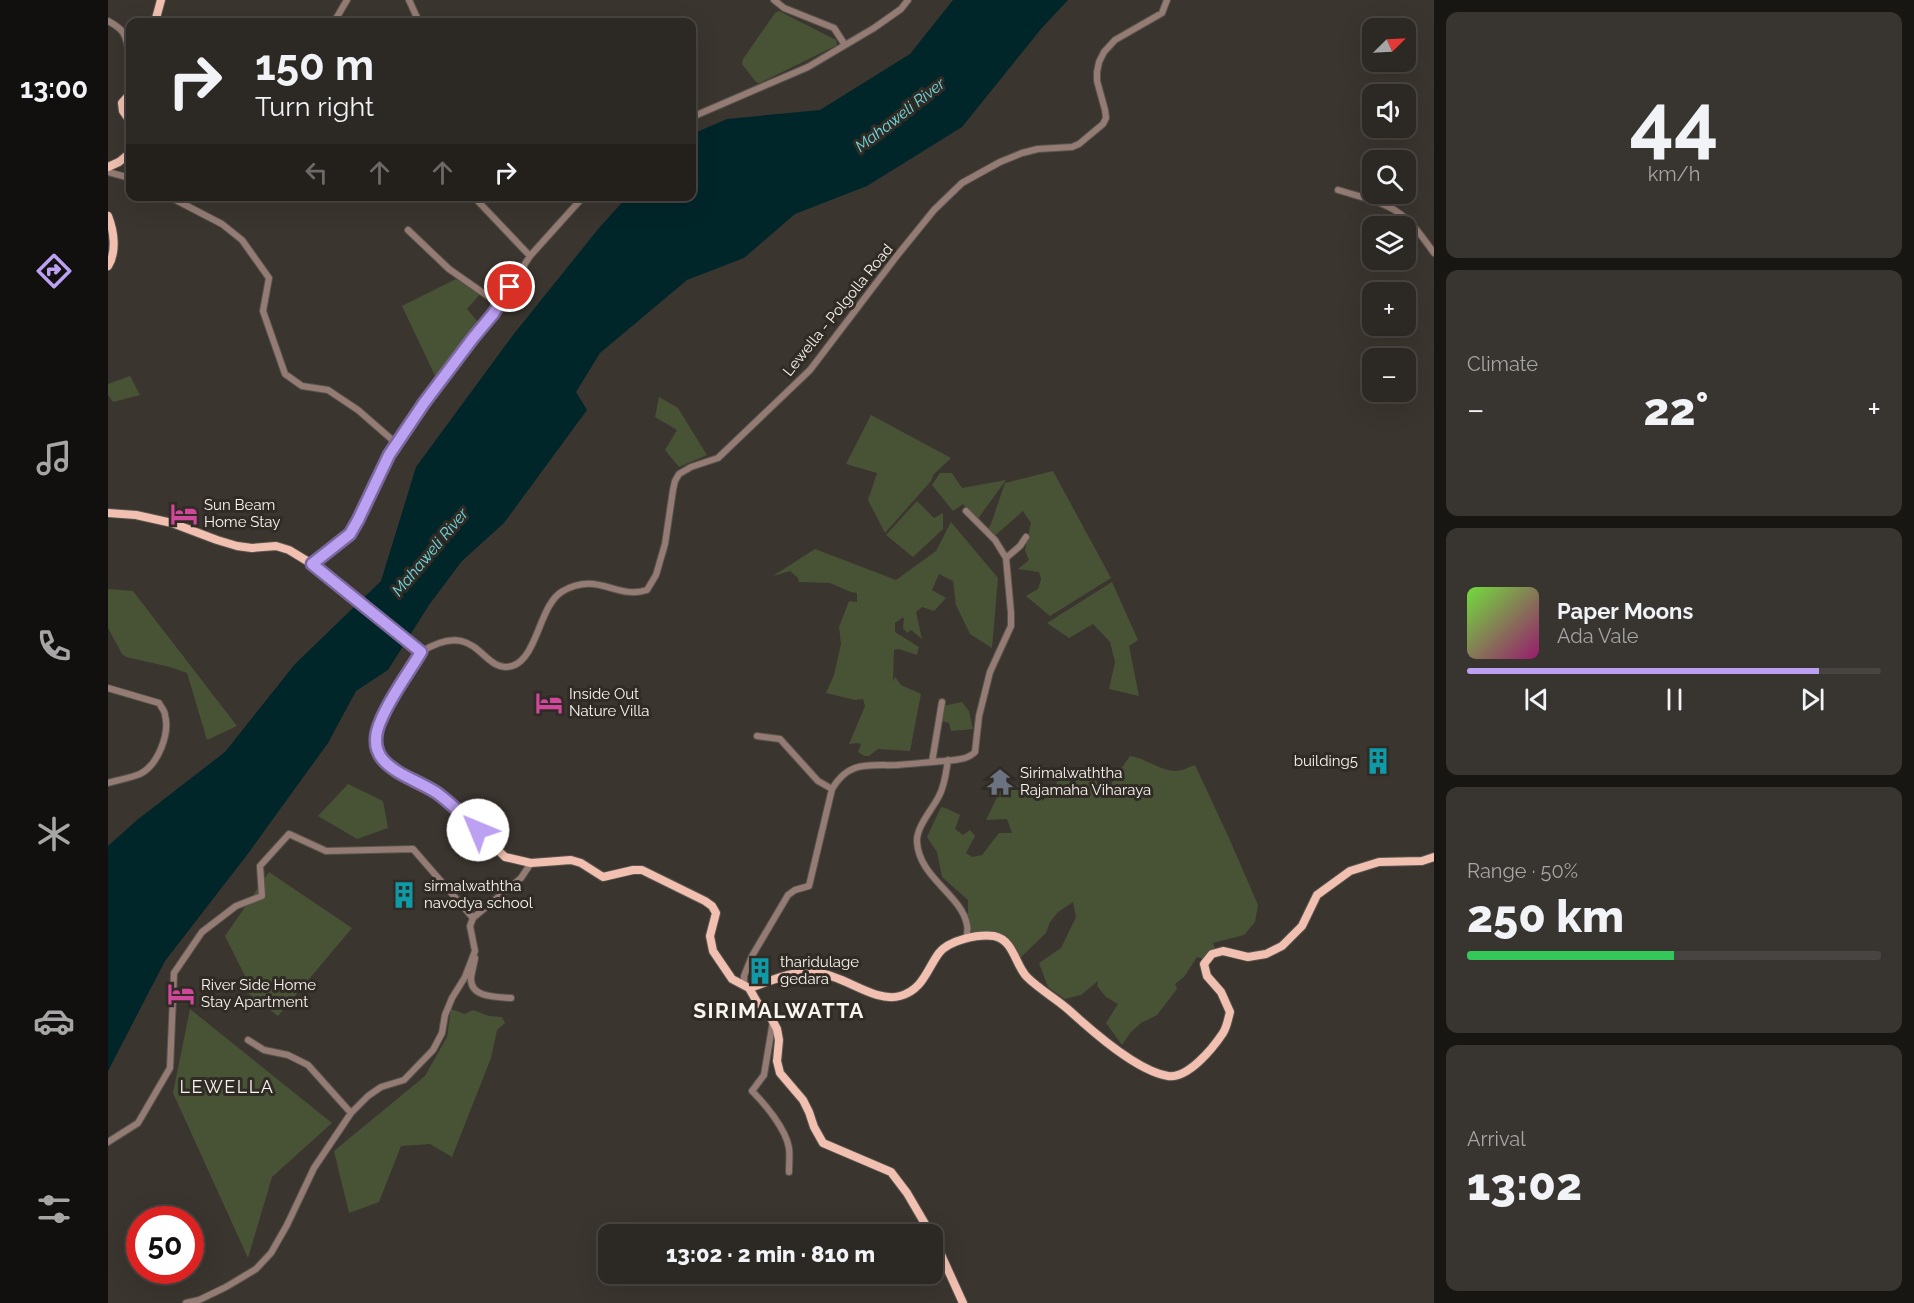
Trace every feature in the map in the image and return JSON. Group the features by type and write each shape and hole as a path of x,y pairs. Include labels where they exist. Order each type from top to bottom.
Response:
{"main road":[{"path":"156,18 161,0"},
{"path":"126,98 122,103 126,115"},
{"path":"108,167 126,156"},
{"path":"108,216 114,238 113,253 108,266"},
{"path":"108,513 135,515 172,523 237,546 252,548 280,546 312,564 418,649 380,720 376,750 384,762 403,776 434,791 451,803 505,857 531,863 571,860 581,863 603,877 642,870 712,906 716,913 710,936 713,951 732,979 747,987 773,1020 779,1040 777,1061 780,1073 803,1100 823,1143 891,1172 907,1193 925,1224"},
{"path":"747,987 795,973 813,972 830,975 874,994 900,996 912,990 922,981 943,949 973,937 994,936 1004,941 1015,955 1026,977 1104,1042 1148,1069 1170,1077 1188,1071 1204,1058 1225,1031 1230,1012 1221,992 1207,976 1204,964 1212,954 1223,951 1248,957 1266,954 1282,945 1302,926 1317,895 1350,871 1378,862 1422,861 1434,857"},
{"path":"943,1260 963,1303"}],"street":[{"path":"336,18 347,0"},
{"path":"409,0 417,18"},
{"path":"774,0 784,8 834,28 844,45"},
{"path":"696,115 808,67 901,9 908,0"},
{"name":"Lewella - Polgolla Road","path":"418,649 441,641 460,640 476,648 496,665 514,665 529,651 551,602 562,592 573,586 588,583 625,592 648,590 656,575 665,544 673,490 679,474 718,458 810,370 934,210 962,183 1022,153 1038,148 1072,147 1103,124 1106,118 1105,110 1096,72 1104,52 1115,40 1162,13 1167,0"},
{"path":"108,21 121,27 126,38"},
{"path":"108,172 126,177"},
{"path":"1338,190 1378,202 1397,211 1413,225 1434,253"},
{"path":"178,201 222,224 243,240 269,278 263,311 285,374 302,386 328,390 358,410 397,444"},
{"path":"478,201 530,256"},
{"path":"312,564 350,534 389,455 424,403 499,304 530,256 580,201"},
{"path":"408,230 449,269 499,304"},
{"path":"747,987 744,976 752,956 788,895 795,890 809,886 832,789 837,780 848,770 861,765 932,762 969,757 975,752 979,716 990,672 1011,626 1011,614 1006,558 995,540 966,511"},
{"path":"1006,558 1020,546 1026,537"},
{"path":"108,688 159,703 165,714 166,733 155,759 148,768 141,774 108,783"},
{"path":"932,762 942,702"},
{"path":"757,736 780,739 818,781 832,789"},
{"path":"948,760 940,795 921,828 917,841 921,856 935,882 959,906 967,926 966,939"},
{"path":"108,1142 138,1123 170,1068 174,973 202,932 236,906 262,896 260,866 289,834 326,851 413,849 473,918"},
{"path":"186,1303 200,1300 256,1269 271,1253 314,1168 351,1113 381,1087 404,1080 433,1050 442,1033 445,1014 465,977 475,951 470,926 473,918 521,878 531,863"},
{"path":"470,926 478,945 471,980 473,987 480,994 511,998"},
{"path":"773,1020 764,1075 752,1091 786,1136 789,1149 789,1172"},
{"path":"248,1040 264,1050 288,1055 308,1065 351,1113"}],"green space":[{"path":"779,11 836,40 837,45 760,83 756,82 742,64 743,59 775,13"},
{"path":"456,279 480,294 467,309 478,322 437,380 402,306"},
{"path":"130,376 140,395 113,402 108,395 108,384"},
{"path":"659,397 678,408 707,455 679,467 665,450 677,430 655,417"},
{"path":"871,415 951,458 933,475 931,481 885,533 868,500 877,473 846,464"},
{"path":"1053,471 1111,578 1050,616 1026,596 1038,589 1041,579 1039,572 1018,569 1029,560 1025,550 1031,523 1023,511 991,539 985,534 991,524 1005,483"},
{"path":"940,473 952,473 962,488 1006,480 977,520 963,504 953,511 932,485"},
{"path":"917,501 934,518 943,513 943,529 913,557 886,535"},
{"path":"951,522 998,578 992,648 970,634 956,605 953,581 939,574 932,590 946,598 934,611 922,607 916,612 922,639 911,630 907,633 903,628 904,618 895,623 895,632 919,647 917,655 899,649 894,650 893,682 895,677 901,685 921,694 910,751 878,749 869,756 864,756 858,752 861,744 849,744 865,706 863,699 855,700 826,693 834,675 841,644 839,627 849,601 857,602 857,593 830,583 799,582 790,571 773,576 815,549 896,580 936,551"},
{"path":"1112,582 1138,640 1129,646 1139,696 1109,689 1115,662 1110,642 1093,624 1069,638 1047,623"},
{"path":"108,589 133,591 237,726 207,740 187,673 122,654 108,628"},
{"path":"962,702 969,711 973,729 951,731 949,723 942,721 943,706"},
{"path":"1130,756 1176,771 1195,765 1258,905 1255,922 1244,935 1213,943 1217,954 1210,961 1197,957 1184,977 1175,984 1177,989 1157,1015 1141,1023 1122,1045 1106,1023 1118,1004 1106,997 1097,986 1098,981 1081,995 1065,999 1048,987 1039,963 1061,948 1076,917 1073,902 1058,912 1050,922 1046,933 1019,959 1006,935 972,933 968,916 968,900 942,877 937,852 927,837 941,807 948,809 960,815 955,829 963,835 970,830 975,836 966,853 972,857 982,855 999,833 1012,833 1007,819 986,820 1001,789 1025,784 1043,801 1061,775 1089,766 1104,797"},
{"path":"348,784 383,801 388,828 357,839 318,816"},
{"path":"269,872 352,928 278,1016 244,990 245,976 225,936"},
{"path":"190,1009 332,1123 272,1177 248,1258 173,1093"},
{"path":"451,1009 465,1014 473,1010 489,1016 502,1017 505,1023 497,1030 491,1058 452,1157 430,1144 401,1146 379,1202 349,1213 334,1151 425,1076 447,1037"}],"water":[{"name":"Mahaweli River","path":"953,0 1068,0 1041,29 962,127 867,186 795,214 744,258 687,280 600,353 576,392 587,410 504,523 462,561 429,605 388,670 356,691 328,743 247,855 165,961 108,1071 108,846 137,820 225,752 295,664 381,581 416,467 513,335 623,201 696,201 696,132 727,119 820,110 910,54"}],"place":[{"name":"Sun Beam Home Stay","path":"184,514"},
{"name":"Inside Out Nature Villa","path":"549,703"},
{"name":"building5","path":"1378,761"},
{"name":"Sirimalwaththa Rajamaha Viharaya","path":"1000,782"},
{"name":"sirmalwaththa navodya school","path":"404,895"},
{"name":"tharidulage gedara","path":"760,971"},
{"name":"River Side Home Stay Apartment","path":"181,994"}],"district":[{"name":"SIRIMALWATTA","path":"779,1010"},
{"name":"LEWELLA","path":"227,1086"}],"route":[{"path":"478,830 451,803 434,791 403,776 384,762 376,750 380,720 421,652 312,564 350,534 389,455 410,422 493,314 510,287"}]}
